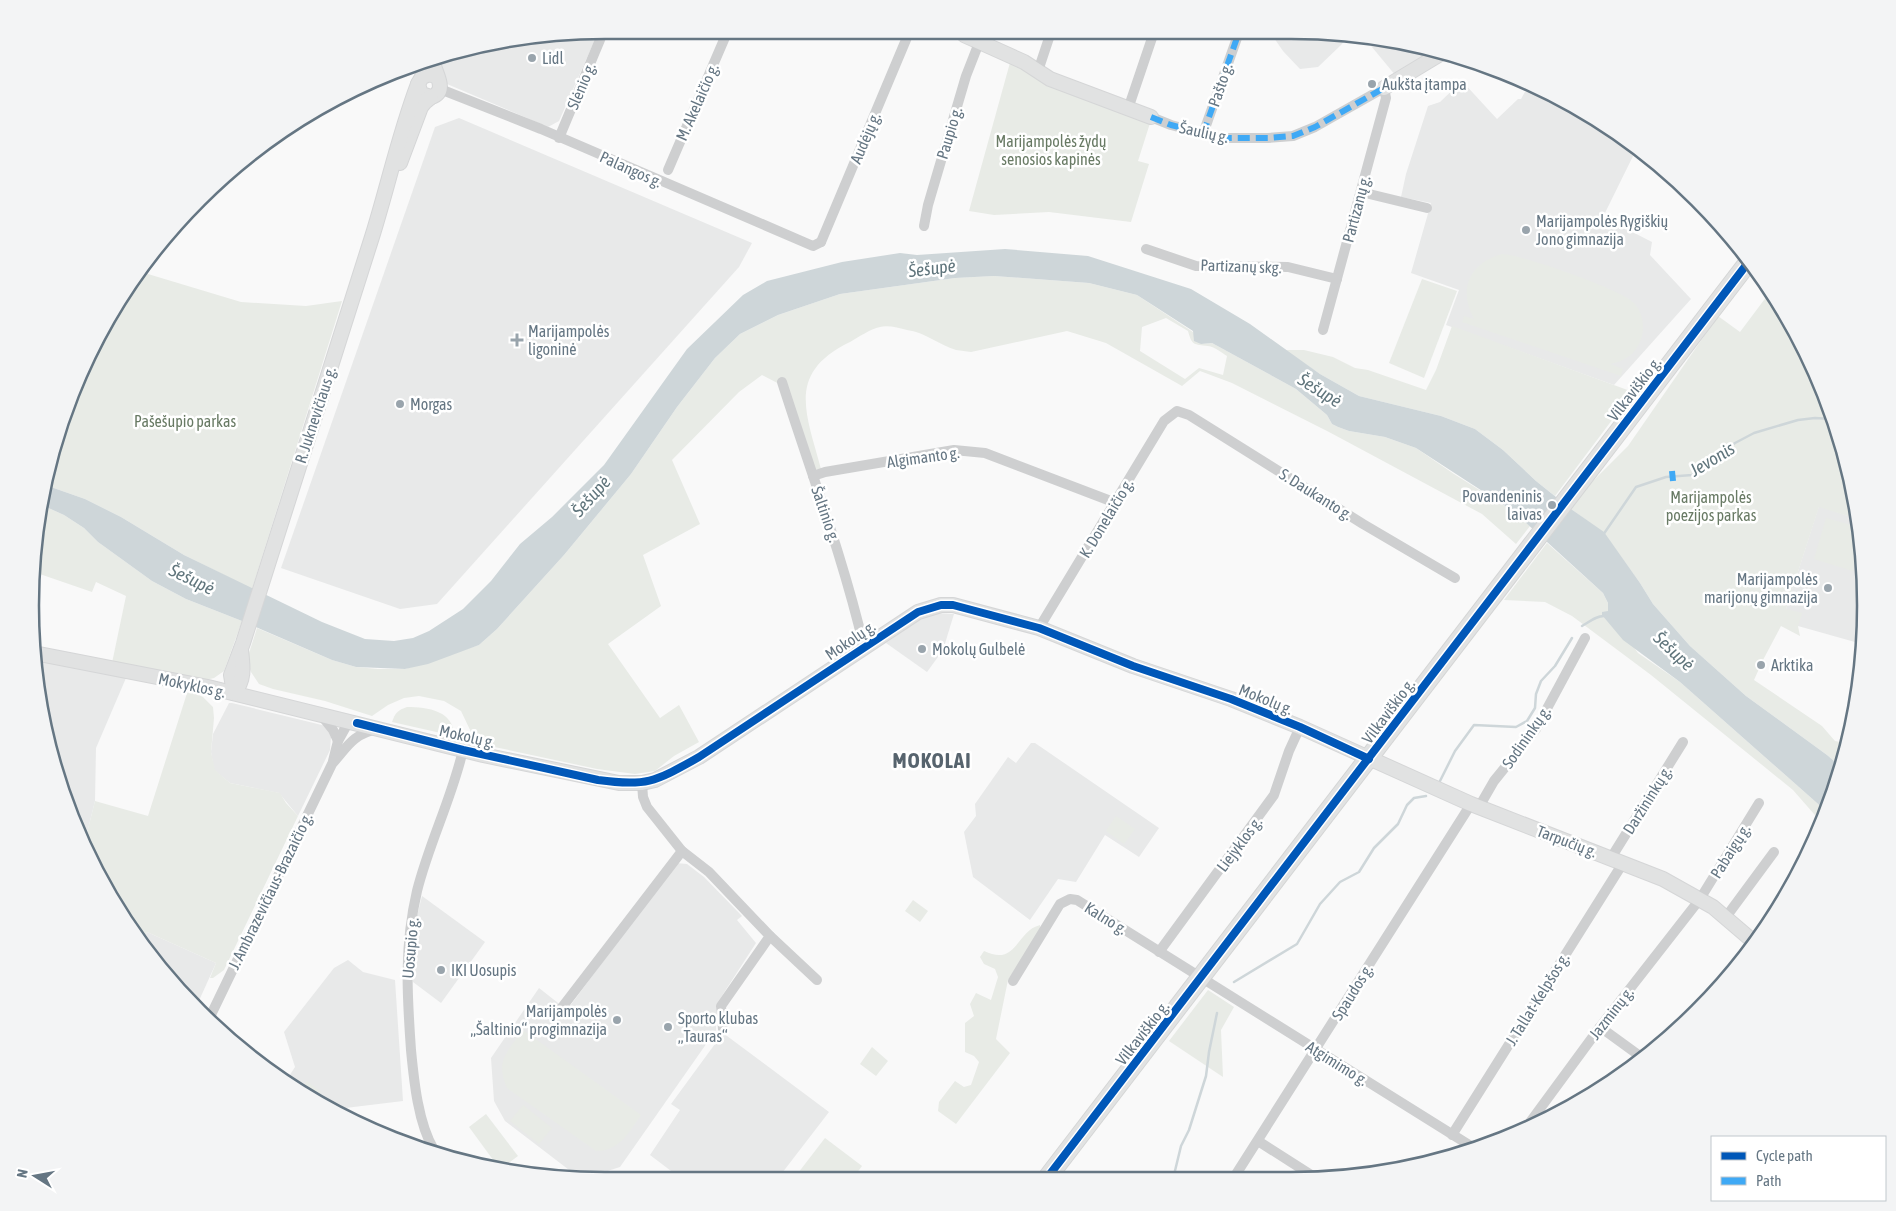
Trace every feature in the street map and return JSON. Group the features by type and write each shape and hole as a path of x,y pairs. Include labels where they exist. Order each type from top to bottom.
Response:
{"highway":[{"name":"Vilkaviškio g.","path":"1052,1172 1745,267"}],"main road":[{"name":"Šaulių g.","path":"983,39 1050,78 1151,117"},
{"name":"Šaulių g.","path":"1384,88 1435,57"},
{"path":"433,66 436,88"},
{"name":"R. Juknevičiaus g.","path":"234,693 239,687 237,673 242,646 422,69"},
{"path":"430,74 436,88 421,94 419,82 425,75 430,74"},
{"name":"R. Juknevičiaus g.","path":"389,181 401,162 421,107 436,88"},
{"name":"Mokolų g.","path":"349,721 463,750 598,780 642,783 665,776 699,757 918,612 941,605 966,608 1039,628 1133,666 1231,699 1370,758"},
{"name":"Mokyklos g.","path":"41,654 208,687 349,721"},
{"path":"208,687 221,683 237,673 272,703"},
{"name":"Tarpučių g.","path":"1370,758 1475,805 1663,879 1700,899 1726,917 1749,938"}],"street":[{"name":"Slėnio g.","path":"559,138 600,39"},
{"name":"M. Akelaičio g.","path":"668,170 724,39"},
{"name":"Audėjų g.","path":"825,242 906,39"},
{"name":"Paupio g.","path":"924,226 928,206 966,76 981,39"},
{"path":"1038,71 1049,39"},
{"path":"1128,109 1152,39"},
{"name":"Pašto g.","path":"1203,134 1237,39"},
{"name":"Palangos g.","path":"436,88 469,99 812,246 825,242"},
{"name":"Šaulių g.","path":"1151,117 1220,138 1293,136 1315,128 1384,88"},
{"name":"Partizanų g.","path":"1323,330 1386,98 1384,88"},
{"path":"1361,192 1427,208"},
{"name":"Partizanų skg.","path":"1146,249 1196,266 1288,267 1337,279"},
{"name":"Šaltinio g.","path":"782,382 852,594 864,647"},
{"name":"K. Donelaičio g.","path":"1039,628 1164,421 1177,411"},
{"name":"S. Daukanto g.","path":"1177,411 1189,415 1364,524 1456,578"},
{"name":"Algimanto g.","path":"813,476 825,472 954,450 985,453 1116,503"},
{"name":"Sodininkų g.","path":"1475,805 1536,728 1585,638"},
{"path":"320,714 333,730 338,741"},
{"path":"348,744 349,721"},
{"name":"J. Ambrazevičiaus-Brazaičio g.","path":"212,1013 332,764 338,741 349,721"},
{"name":"Liejyklos g.","path":"1159,952 1274,795 1289,751 1300,727"},
{"name":"J. Ambrazevičiaus-Brazaičio g.","path":"332,764 348,744 360,734 378,728"},
{"name":"Daržininkų g.","path":"1617,861 1683,742"},
{"name":"Uosupio g.","path":"432,1145 419,1107 412,1062 406,966 410,929 418,890 463,750"},
{"path":"642,783 643,798 647,807 682,851 709,872 770,936 817,980"},
{"name":"Pabaigų g.","path":"1700,899 1759,803"},
{"name":"Spaudos g.","path":"1238,1172 1475,805"},
{"path":"560,1010 682,851"},
{"path":"1726,917 1774,852"},
{"name":"J. Tallat-Kelpšos g.","path":"1452,1134 1617,861"},
{"name":"Kalno g.","path":"1013,982 1053,914 1060,904 1070,899 1077,900 1201,978"},
{"name":"Jazminų g.","path":"1535,1117 1600,1026 1700,899"},
{"path":"723,1029 721,1006 770,936"},
{"name":"Atgimimo g.","path":"1201,978 1467,1144"},
{"path":"1600,1026 1637,1054"},
{"path":"1258,1141 1306,1172"}],"shaded area":[{"path":"595,39 559,121 548,127 447,84 441,79 437,65 459,58 532,44"},
{"path":"1275,39 1344,42 1318,67 1300,69"},
{"path":"1370,45 1427,56 1396,76"},
{"name":"Marijampolės Rygiškių Jono gimnazija","path":"1462,81 1497,119 1518,99 1521,99 1526,90 1574,115 1634,154 1603,217 1652,242 1650,255 1691,299 1614,385 1446,325 1459,290 1411,273 1431,203 1401,197 1406,174 1428,106 1440,102"},
{"name":"Marijampolės ligoninė","path":"459,118 752,243 739,267 437,604 400,609 281,568 435,127"},
{"name":"Marijampolės marijonų gimnazija","path":"1819,506 1849,516 1856,568 1856,642 1798,626 1786,609"},
{"path":"935,613 954,614 943,650 927,672 886,643 923,617"},
{"path":"42,660 126,678 96,748 95,801 87,833 69,788 58,752 50,716"},
{"path":"229,703 326,726 331,737 330,750 298,816 279,793 230,783 214,770 211,752 213,734"},
{"path":"1031,743 1035,743 1159,828 1139,857 1105,835 1076,882 1058,879 1030,920 973,877 964,832 976,816 975,804 1008,757 1016,763"},
{"name":"Marijampolės „Šaltinio“ progimnazija","path":"676,863 687,864 704,877 742,916 737,920 756,943 716,1005 716,1030 620,1167 605,1172 571,1171 505,1121 494,1101 491,1058 539,988 567,1010"},
{"path":"422,896 485,942 441,1003 413,982 412,962 415,924"},
{"path":"147,932 216,963 199,1000 179,979 145,936"},
{"path":"348,960 363,972 395,980 403,1101 344,1108 289,1076 295,1067 284,1032 334,968"},
{"path":"723,1033 829,1112 783,1172 672,1172 650,1155 680,1110 671,1104"}],"green space":[{"name":"Marijampolės žydų senosios kapinės","path":"1011,59 1151,120 1138,161 1149,164 1131,222 1049,212 994,215 969,211"},
{"path":"1502,254 1529,260 1571,274 1611,290 1634,303 1641,316 1642,334 1639,344 1633,353 1625,359 1610,364 1623,369 1621,376 1462,322 1464,316 1474,319 1469,308 1467,288 1474,271 1481,264"},
{"name":"Pašešupio parkas","path":"146,274 241,302 306,306 342,301 252,589 184,555 121,517 85,499 52,487 58,459 69,423 97,355 115,322"},
{"path":"994,276 1089,283 1137,295 1193,332 1201,344 1212,343 1296,389 1327,415 1332,424 1349,431 1385,437 1416,448 1513,511 1530,526 1516,544 1482,514 1329,432 1232,383 1200,371 1182,386 1106,343 1067,331 971,352 950,348 914,331 883,326 868,331 830,354 816,367 809,381 806,396 807,412 821,469 813,470 787,388 762,375 739,392 672,460 700,524 643,555 661,606 608,644 660,718 679,705 699,742 674,756 655,771 635,774 597,769 485,745 472,734 461,711 444,701 419,696 404,698 388,705 372,716 325,701 259,684 251,672 248,663 249,653 257,628 332,660 356,667 378,669 405,669 479,645 497,629 564,555 631,474 677,407 715,358 740,334 778,315 840,294 955,278","holes":["1166,318 1188,331 1192,342 1208,346 1227,356 1223,375 1199,368 1185,379 1140,351 1142,327"]},
{"path":"1422,279 1457,291 1424,378 1389,363"},
{"name":"Marijampolės poezijos parkas","path":"1766,297 1799,355 1814,389 1838,459 1846,495 1850,517 1819,507 1786,609 1802,613 1798,626 1800,636 1781,626 1754,680 1822,726 1835,741 1840,742 1835,762 1746,696 1690,646 1653,604 1604,533 1571,509 1584,490 1628,446 1718,316 1740,332"},
{"path":"1452,326 1633,392 1555,496 1503,450 1475,429 1441,416 1359,396 1320,374 1285,350 1304,350 1333,357 1355,368 1368,370 1426,390 1436,370"},
{"path":"48,508 64,515 84,528 98,542 152,581 186,599 242,621 224,671 214,678 206,680 112,663 126,596 96,582 92,592 40,574"},
{"path":"1826,518 1851,525 1855,563 1853,571 1814,559"},
{"path":"1547,543 1603,593 1608,603 1608,611 1638,653 1680,682 1820,806 1816,816 1793,790 1651,675 1572,616 1545,602 1504,600"},
{"path":"188,690 203,697 213,707 211,752 215,770 230,783 280,793 298,816 224,970 213,978 210,978 216,963 147,932 145,936 115,889 87,833 95,801 148,816"},
{"path":"407,707 423,708 445,716 450,721 454,736 392,722 397,712"},
{"path":"1116,816 1135,829 1124,844 1106,831"},
{"path":"913,900 928,911 920,922 905,911"},
{"path":"1040,925 1040,931 1008,980 996,1039 1010,1053 956,1124 938,1111 939,1102 955,1081 964,1087 971,1085 979,1062 974,1056 965,1052 965,1023 974,1016 970,1004 976,993 991,1000 998,977 995,969 984,964 980,957 984,951 995,955 1003,955 1010,951 1032,928"},
{"path":"1208,990 1234,1007 1221,1030 1223,1077 1169,1041"},
{"path":"523,1030 641,1115 628,1134 618,1144 611,1148 596,1151 507,1088 502,1071 504,1057"},
{"path":"872,1047 888,1061 876,1076 860,1064"},
{"path":"307,1081 321,1092 319,1094 304,1085"},
{"path":"523,1105 552,1128 539,1144 510,1121"},
{"path":"486,1114 518,1156 508,1163 494,1161 469,1127"},
{"path":"825,1138 862,1166 858,1172 799,1172"}],"water":[{"name":"Šešupė","path":"1005,249 1088,256 1191,289 1250,324 1320,374 1359,396 1441,416 1475,429 1503,450 1536,481 1571,509 1604,532 1653,604 1690,646 1746,696 1835,762 1820,806 1680,682 1623,640 1602,615 1602,612 1608,611 1608,603 1603,593 1513,511 1416,448 1385,437 1349,431 1332,424 1327,415 1296,389 1212,343 1201,344 1194,341 1193,331 1137,295 1089,283 994,276 955,278 840,294 778,315 740,334 715,358 677,407 631,474 564,555 497,629 479,645 428,664 405,669 356,667 332,660 186,599 152,581 98,542 84,528 64,515 48,508 52,487 85,499 121,517 184,555 322,622 365,639 394,641 413,638 429,631 463,609 491,581 520,544 552,517 604,465 687,349 743,295 767,281 842,262 900,253 917,255"}],"waterway":[{"name":"Jevonis","path":"1603,535 1636,487 1666,477 1692,475 1735,443 1754,433 1798,420 1825,419"},
{"path":"1582,626 1596,618 1605,616"},
{"path":"1440,781 1455,751 1474,725 1516,727 1527,721 1535,708 1536,694 1541,681 1555,666 1572,638"},
{"path":"1234,982 1297,944 1320,904 1340,882 1359,872 1374,848 1398,824 1407,805 1414,798 1426,796"},
{"path":"1175,1172 1181,1146 1189,1130 1206,1076 1217,1013"}],"marked path":[{"path":"1203,134 1237,39"},
{"path":"1151,117 1171,125 1220,138 1293,136 1315,127 1384,88"},
{"path":"1672,471 1673,481"}],"cycle path":[{"path":"1052,1172 1745,267"},
{"path":"357,723 463,750 598,780 629,783 641,782 661,777 699,757 918,612 941,605 953,605 1039,628 1133,666 1231,699 1300,727 1369,759"}],"place":[{"name":"Lidl","path":"532,58"},
{"name":"Aukšta įtampa","path":"1372,84"},
{"name":"Marijampolės Rygiškių Jono gimnazija","path":"1526,230"},
{"name":"Marijampolės ligoninė","path":"517,340"},
{"name":"Morgas","path":"400,404"},
{"name":"Povandeninis laivas","path":"1552,505"},
{"name":"Marijampolės marijonų gimnazija","path":"1828,588"},
{"name":"Mokolų Gulbelė","path":"922,649"},
{"name":"Arktika","path":"1761,665"},
{"name":"IKI Uosupis","path":"441,970"},
{"name":"Marijampolės „Šaltinio“ progimnazija","path":"617,1020"},
{"name":"Sporto klubas „Tauras“","path":"668,1027"}],"district":[{"name":"MOKOLAI","path":"932,760"}]}
